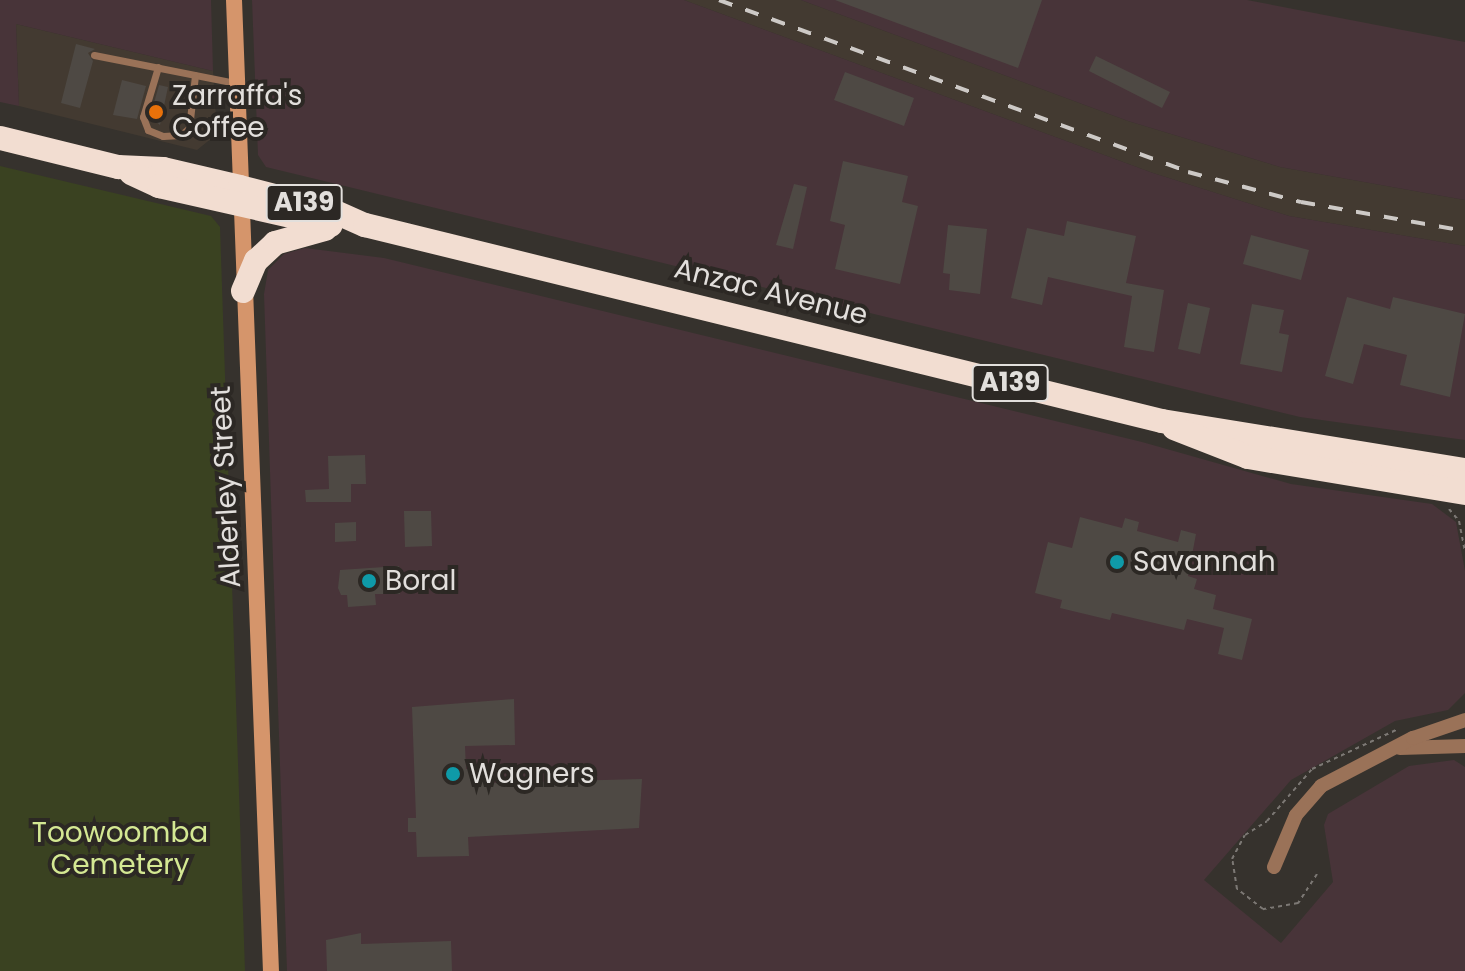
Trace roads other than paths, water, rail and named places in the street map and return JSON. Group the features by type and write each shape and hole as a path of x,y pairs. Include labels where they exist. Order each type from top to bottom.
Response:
{"highway":[{"name":"Anzac Avenue","path":"0,138 118,167 159,186 333,211 365,225 1162,421 1190,438 1248,457 1465,488"},
{"name":"Anzac Avenue","path":"240,196 339,227 365,225"},
{"path":"243,291 256,261 275,243 339,227"}],"street":[{"name":"Alderley Street","path":"234,0 271,971"},
{"path":"1274,867 1306,800 1352,766 1465,720"},
{"path":"1400,748 1465,746"}],"lane":[{"path":"94,55 236,83"},
{"path":"158,67 143,117 148,130 163,136 181,135 189,128 195,113 195,75"}],"railway":[{"path":"719,0 1188,172 1301,202 1465,231"}],"place":[{"name":"Zarraffa's Coffee","path":"156,112"},
{"name":"Savannah","path":"1117,562"},
{"name":"Boral","path":"369,581"},
{"name":"Wagners","path":"453,774"}],"park label":[{"name":"Toowoomba Cemetery","path":"120,849"}]}
